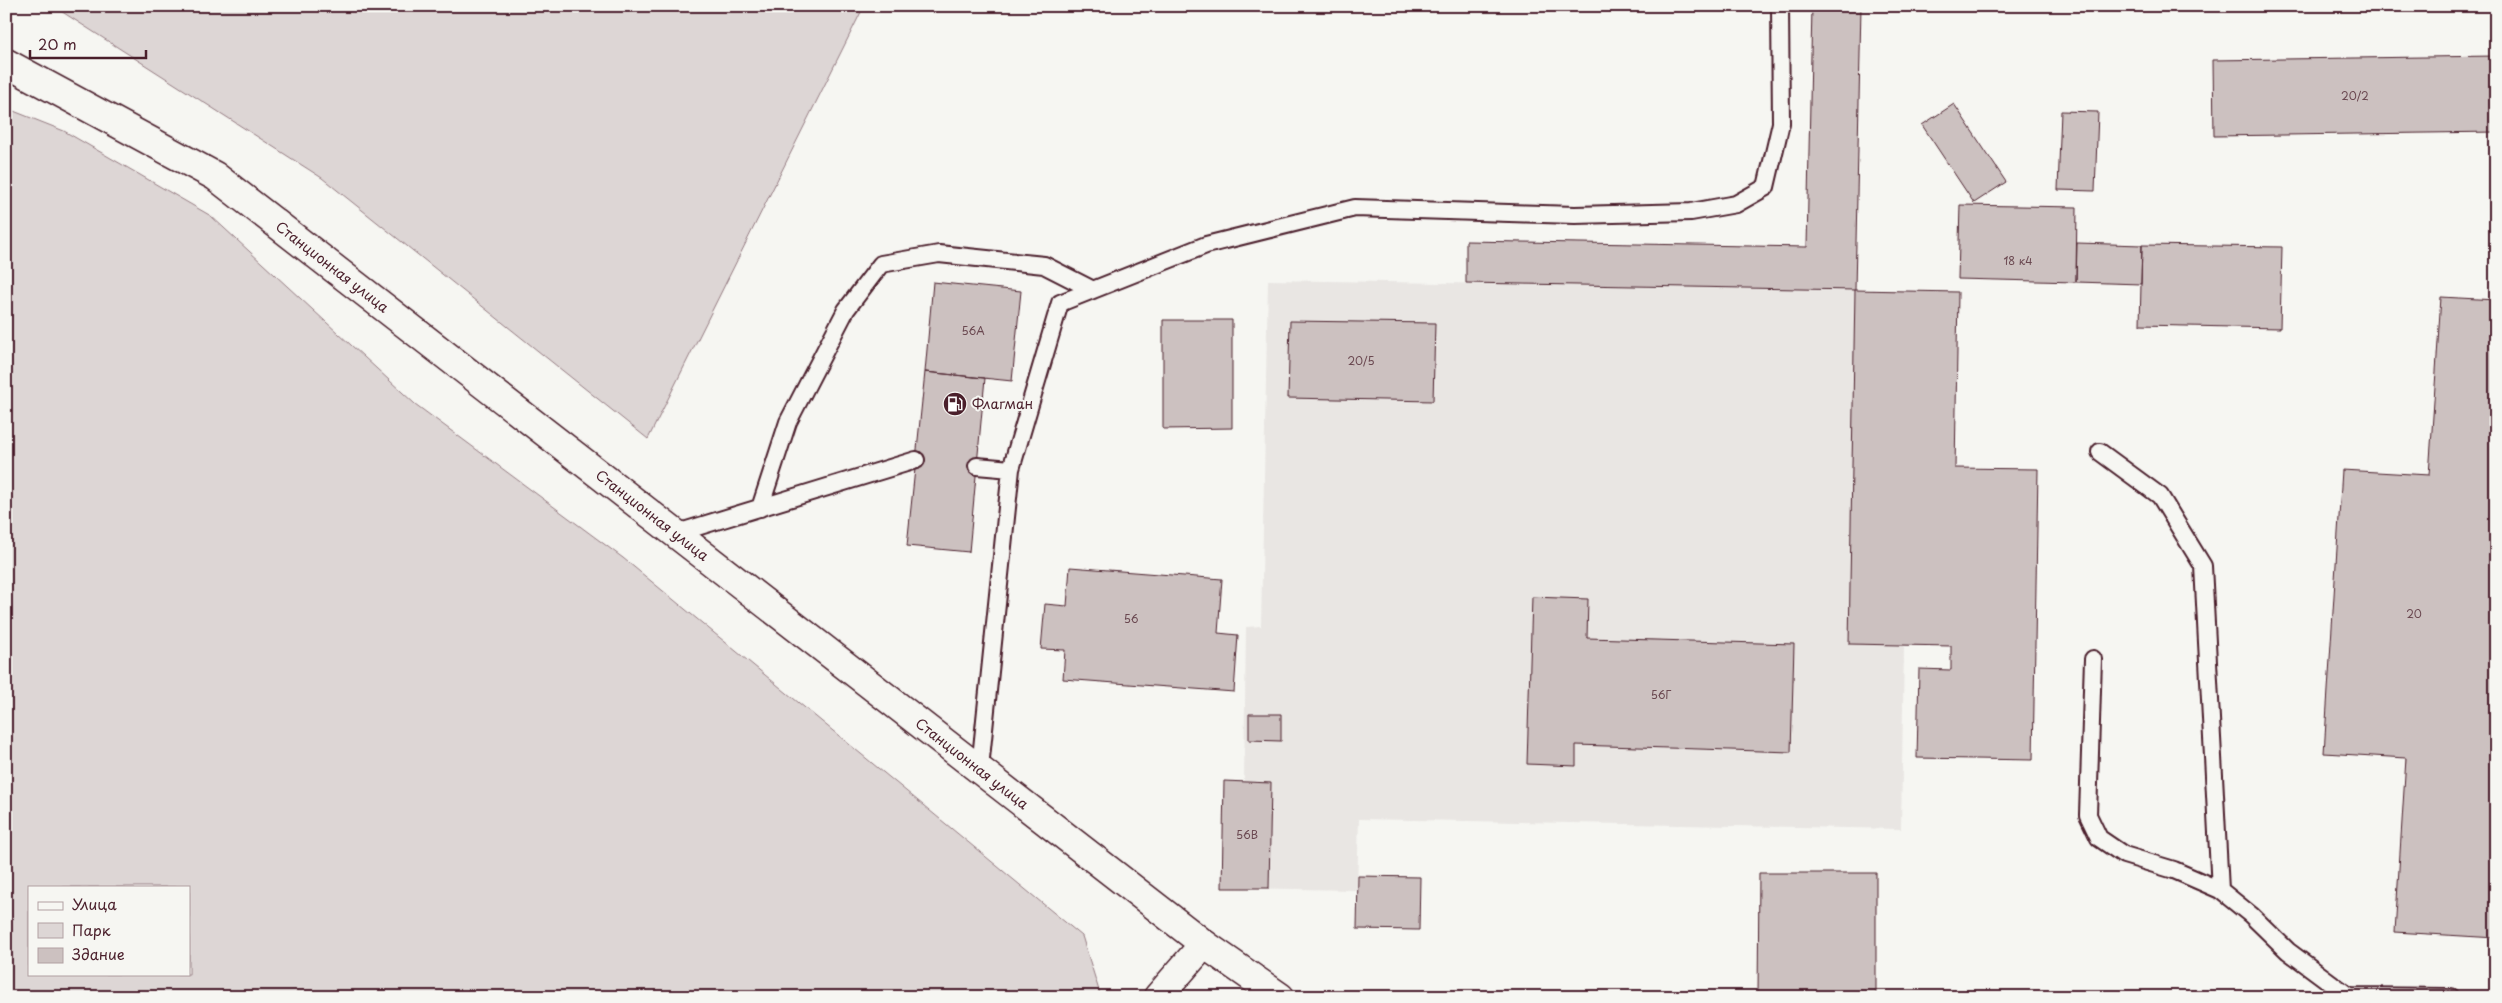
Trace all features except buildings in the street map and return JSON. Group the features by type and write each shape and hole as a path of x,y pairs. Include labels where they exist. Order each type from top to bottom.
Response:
{"main road":[{"name":"Станционная улица","path":"6,63 215,176 980,768 1204,944 1280,997"},
{"path":"1158,997 1204,944"}],"lane":[{"path":"980,768 1011,469 1060,303 1206,245 1355,208 1575,215 1691,212 1736,204 1766,187 1781,123 1780,6"},
{"path":"760,508 788,422 846,310 881,264 939,254 1044,265 1093,290"},
{"path":"2100,452 2160,496 2203,566 2220,890"},
{"path":"677,533 916,460"},
{"path":"977,466 1011,469"},
{"path":"2093,659 2088,815 2099,838 2124,855 2174,870 2220,890 2251,915 2288,951 2350,996 2450,997"}],"shaded area":[{"path":"1268,280 1958,292 1951,646 1904,646 1901,829 1359,819 1357,890 1222,888 1224,781 1244,782 1246,627 1261,626"}],"green space":[{"path":"53,6 864,6 648,439 322,178"},
{"path":"6,108 64,131 211,216 415,404 623,558 1082,936 1101,997 6,997"}],"place":[{"name":"Флагман","path":"955,404"}]}
